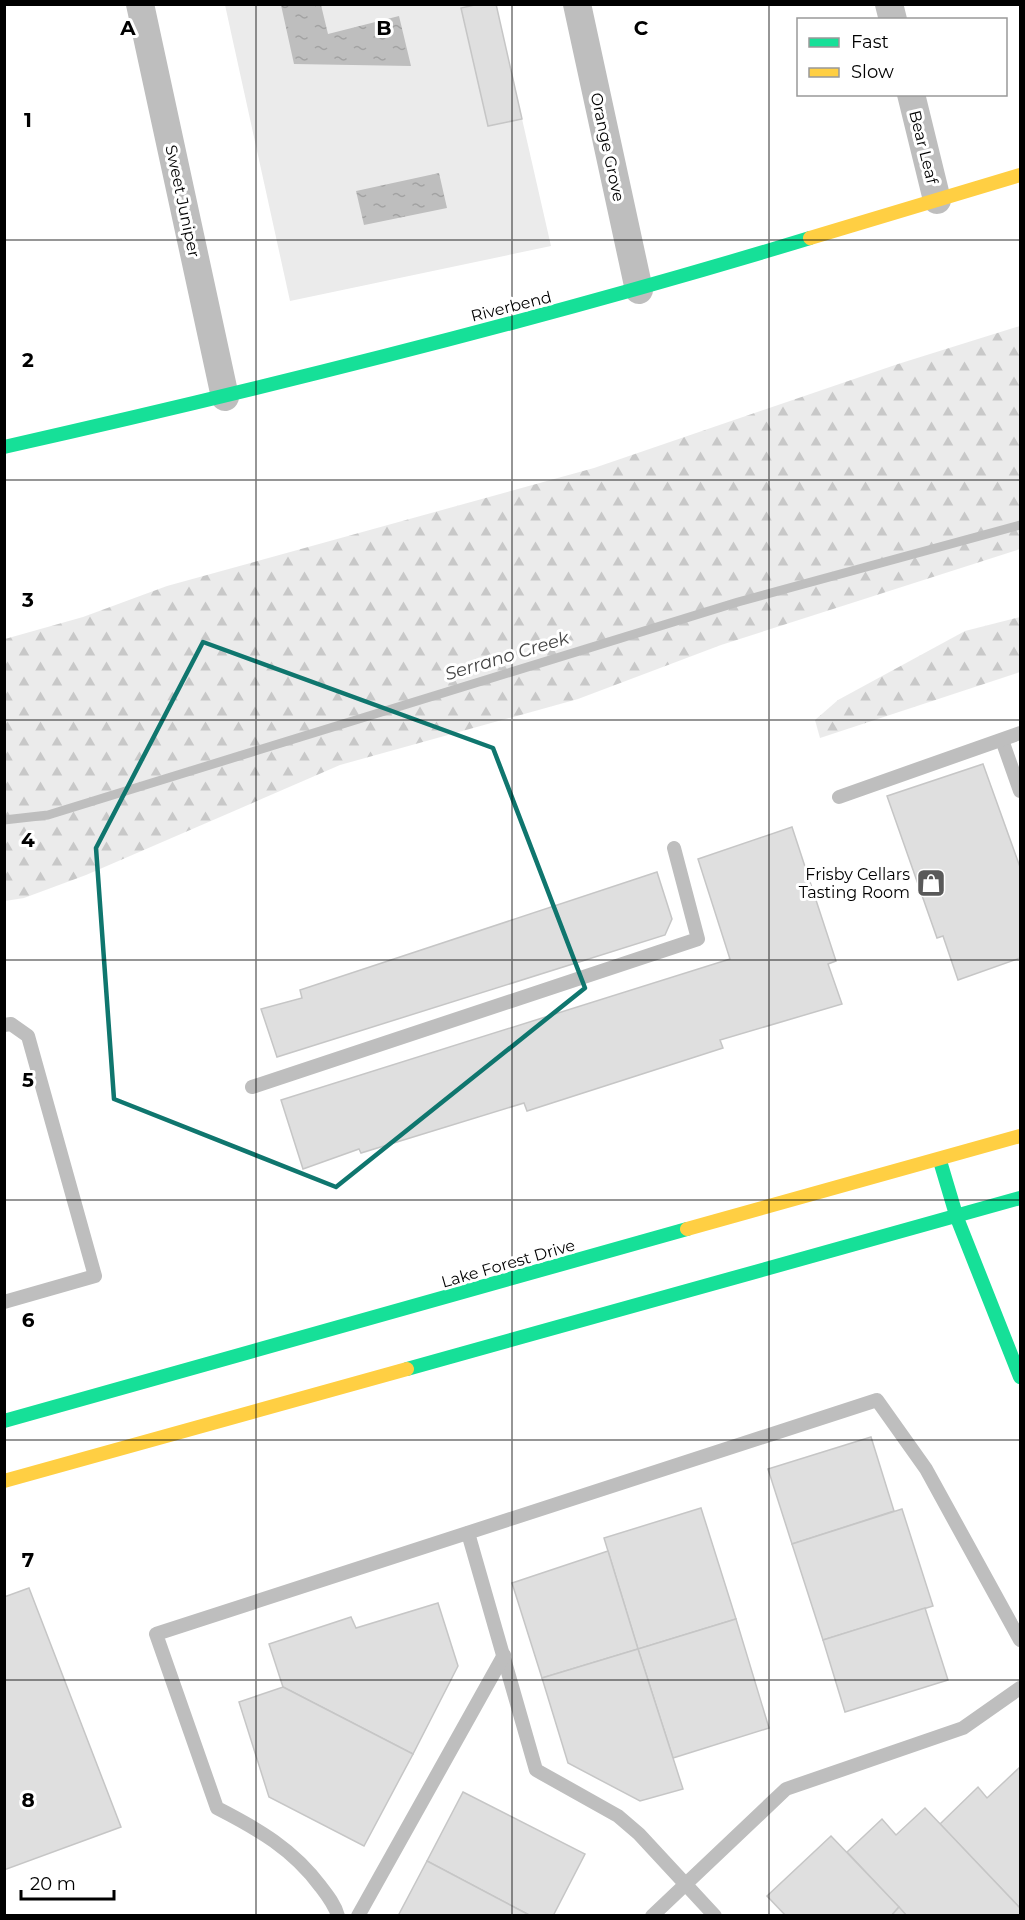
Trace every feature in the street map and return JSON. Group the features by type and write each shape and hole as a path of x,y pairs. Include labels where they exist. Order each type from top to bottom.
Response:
{"main road":[{"name":"Riverbend","path":"4,447 225,397 639,290 1020,175"},
{"name":"Lake Forest Drive","path":"4,1421 940,1161 1020,1136"},
{"path":"940,1161 957,1218 1020,1377"},
{"path":"4,1481 957,1218 1020,1198"}],"street":[{"name":"Sweet Juniper","path":"140,4 225,397"},
{"name":"Orange Grove","path":"577,4 639,290"},
{"name":"Bear Leaf","path":"911,96 937,200"}],"lane":[{"path":"839,797 1020,733"},
{"path":"1002,740 1020,791"},
{"path":"252,1087 698,939 674,848"},
{"path":"4,1025 11,1024 28,1036 95,1276 4,1302"},
{"path":"338,1916 336,1907 311,1873 281,1844 217,1808 156,1634 877,1400 907,1440 951,1510 1020,1640"},
{"path":"468,1533 536,1770 618,1816 639,1834 715,1916"},
{"path":"358,1916 504,1656"},
{"path":"652,1916 786,1789 963,1728 1020,1688"}],"highlighted area":[{"path":"203,642 493,748 585,988 336,1187 114,1099 96,848"}],"green space":[{"path":"225,5 496,5 551,246 290,301"},
{"path":"1020,326 1020,549 721,645 578,699 340,765 86,875 24,898 5,901 5,639 83,617 167,586 594,468 898,364"},
{"path":"1020,617 1020,672 820,738 815,720 838,700 965,631"}],"water":[{"path":"281,5 321,5 328,34 399,16 411,66 294,64"},
{"path":"439,173 447,208 364,225 356,191"}],"building":[{"path":"479,4 496,4 522,119 488,126 461,8"},
{"path":"983,764 1020,867 1020,958 958,980 943,936 937,938 887,796"},
{"path":"792,827 836,961 828,964 842,1004 720,1040 723,1048 527,1111 524,1103 361,1153 359,1149 303,1169 281,1100 730,959 698,859"},
{"path":"657,872 672,919 665,935 277,1057 261,1009 302,998 300,990"},
{"path":"871,1437 894,1511 792,1544 768,1469"},
{"path":"701,1508 736,1619 638,1649 604,1538"},
{"path":"902,1509 933,1606 823,1640 792,1544"},
{"path":"608,1551 638,1649 542,1678 512,1583"},
{"path":"29,1588 121,1827 4,1870 4,1597"},
{"path":"438,1603 458,1666 413,1754 283,1687 269,1644 351,1617 356,1628"},
{"path":"925,1608 948,1680 845,1712 823,1640"},
{"path":"736,1619 769,1728 673,1758 638,1649"},
{"path":"638,1649 683,1789 640,1801 568,1763 542,1678"},
{"path":"283,1687 413,1754 364,1846 269,1797 239,1702"},
{"path":"1020,1767 1020,1908 940,1824 978,1787 987,1798"},
{"path":"463,1792 585,1854 553,1916 531,1916 427,1861"},
{"path":"925,1808 1020,1908 1020,1916 907,1916 847,1852 882,1819 896,1835"},
{"path":"831,1836 899,1907 891,1916 786,1916 767,1896"},
{"path":"427,1861 531,1916 398,1916"},
{"path":"899,1907 907,1916 891,1916"}],"waterway":[{"name":"Serrano Creek","path":"4,820 48,815 738,602 1020,525"}],"traffic: fast":[{"path":"4,447 207,400 510,324 810,238"},
{"path":"940,1161 957,1218 1020,1377"},
{"path":"407,1369 1020,1198"},
{"path":"4,1421 687,1229"}],"traffic: slow":[{"path":"810,238 1020,175"},
{"path":"687,1229 1020,1136"},
{"path":"4,1481 407,1369"}],"place":[{"name":"Frisby Cellars Tasting Room","path":"931,883"}]}
